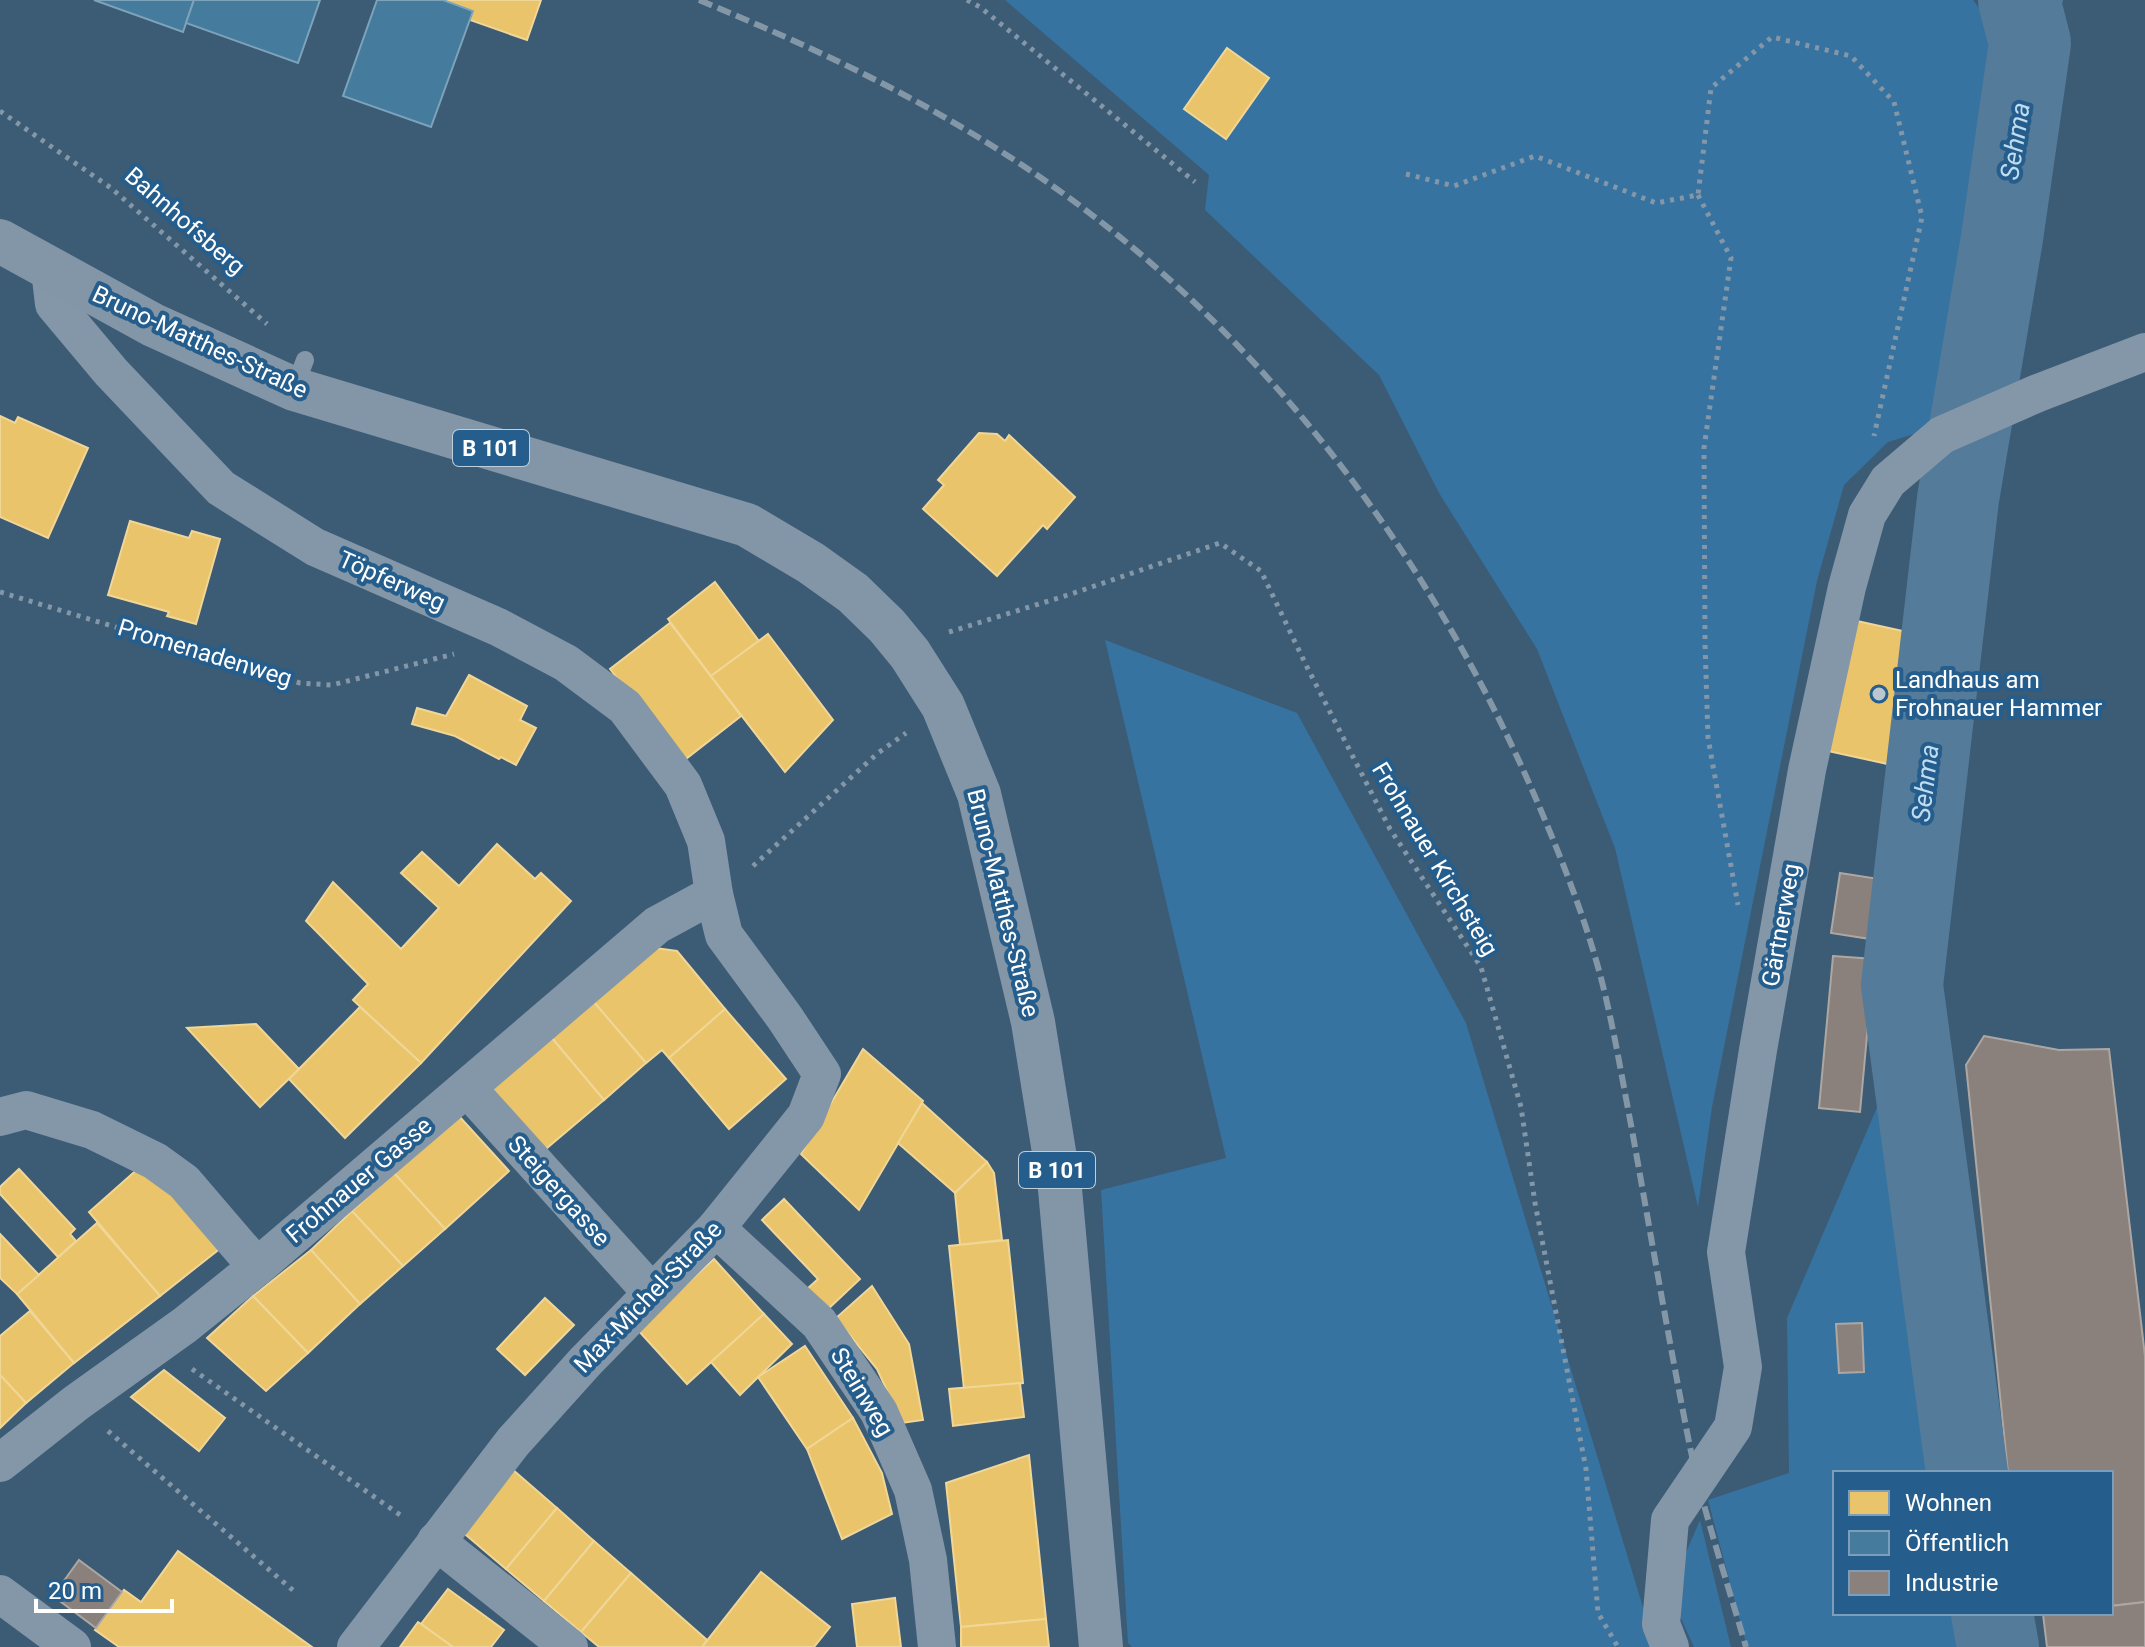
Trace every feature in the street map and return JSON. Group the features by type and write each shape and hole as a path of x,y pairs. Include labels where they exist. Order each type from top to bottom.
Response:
{"main road":[{"name":"Bruno-Matthes-Straße","path":"0,241 153,325 747,525 811,563 853,593 910,654 943,706 979,794 1033,1022 1060,1189 1101,1647"}],"street":[{"name":"Töpferweg","path":"50,270 54,304 111,372 221,488 315,547 498,627 566,663 625,707 683,785 706,841 714,894"},
{"name":"Gärtnerweg","path":"1670,1647 1661,1624 1670,1520 1733,1427 1743,1367 1726,1252 1807,770 1847,587 1867,515 1888,481 1942,435 2038,393 2145,352"},
{"name":"Max-Michel-Straße","path":"356,1647 513,1442 585,1362 716,1228 806,1116 822,1074 724,935 714,894"},
{"name":"Frohnauer Gasse","path":"0,1463 257,1267 657,925 714,894"},
{"name":"Steigergasse","path":"467,1088 652,1293"},
{"path":"0,1117 26,1110 92,1130 155,1161 184,1182 257,1267"},
{"name":"Steinweg","path":"716,1228 819,1323 879,1412 913,1490 928,1560 937,1647"},
{"path":"436,1541 569,1647"},
{"path":"0,1594 72,1647"}],"path":[{"path":"967,0 980,7 1195,182"},
{"path":"1774,966 1742,928 1708,738 1704,448 1731,258 1698,195 1711,88 1772,37 1851,56 1894,102 1922,217 1871,445 1888,481"},
{"name":"Bahnhofsberg","path":"0,111 111,188 300,375"},
{"path":"1406,174 1454,186 1535,156 1656,203 1698,195"},
{"name":"Frohnauer Kirchsteig","path":"910,654 949,632 1220,543 1261,571 1390,829 1481,967 1521,1107 1535,1203 1586,1469 1598,1613 1618,1647"},
{"name":"Promenadenweg","path":"0,592 300,683 332,685 474,649 498,627"},
{"path":"714,894 737,880 878,753"},
{"path":"158,1345 436,1541"},
{"path":"76,1403 295,1592"}],"shaded area":[{"path":"1005,0 1973,0 2005,43 1983,242 1956,421 1888,442 1844,485 1817,581 1712,1107 1698,1207 1615,848 1537,649 1439,493 1379,375 1205,210 1209,175"},
{"path":"1105,640 1297,713 1466,1023 1655,1647 1132,1647 1128,1643 1101,1190 1226,1158"},
{"path":"1934,1007 1928,1341 1955,1471 1833,1471 1833,1615 1980,1615 1982,1647 1747,1647 1708,1500 1789,1473 1787,1318 1896,1063"},
{"path":"1700,1520 1731,1647 1694,1647 1669,1592"}],"building: Wohnen":[{"path":"443,0 541,0 527,40 470,20 473,11"},
{"path":"1227,48 1269,78 1226,139 1184,109"},
{"path":"0,416 15,423 18,417 88,448 48,538 0,517"},
{"path":"979,433 997,434 1005,441 1009,435 1075,497 1047,529 1043,525 997,576 923,509 944,485 938,480"},
{"path":"130,521 189,538 192,531 220,539 196,624 167,616 169,612 108,595"},
{"path":"715,582 759,641 711,676 668,619"},
{"path":"1857,621 1921,635 1892,765 1828,751"},
{"path":"670,623 741,716 682,762 610,669"},
{"path":"768,634 833,720 785,772 711,676"},
{"path":"469,675 527,706 520,720 536,728 516,765 455,736 412,724 417,708 446,716"},
{"path":"497,844 535,879 541,873 571,901 421,1063 353,1000 368,984 306,921 333,882 401,949 439,908 401,873 422,852 459,886"},
{"path":"655,948 677,951 725,1009 669,1058 662,1050 646,1063 593,1001"},
{"path":"593,1001 646,1063 604,1100 551,1037"},
{"path":"360,1007 421,1063 345,1138 289,1079"},
{"path":"725,1009 786,1079 729,1129 669,1058"},
{"path":"256,1024 299,1069 260,1107 187,1028"},
{"path":"551,1037 604,1100 541,1153 488,1091"},
{"path":"863,1049 923,1101 859,1210 801,1154"},
{"path":"922,1103 987,1162 955,1193 898,1143"},
{"path":"458,1115 509,1171 445,1229 394,1173"},
{"path":"987,1162 994,1173 1002,1240 960,1245 955,1193"},
{"path":"141,1166 177,1194 222,1247 160,1296 89,1212"},
{"path":"19,1169 75,1229 70,1234 76,1241 58,1257 0,1194 0,1187"},
{"path":"394,1173 445,1229 403,1266 352,1211"},
{"path":"784,1199 860,1279 827,1310 807,1289 818,1279 762,1220"},
{"path":"352,1211 403,1266 360,1304 311,1250"},
{"path":"97,1223 160,1296 74,1363 17,1294"},
{"path":"0,1234 39,1275 17,1294 0,1278"},
{"path":"1008,1240 1023,1383 964,1389 949,1246"},
{"path":"311,1250 360,1304 308,1353 253,1296"},
{"path":"714,1259 764,1314 687,1384 637,1329"},
{"path":"872,1286 909,1344 923,1420 902,1423 877,1369 836,1318"},
{"path":"253,1296 308,1353 266,1391 207,1338"},
{"path":"545,1298 574,1325 525,1375 497,1349"},
{"path":"30,1311 74,1363 26,1403 0,1375 0,1336"},
{"path":"764,1314 792,1344 740,1395 711,1362"},
{"path":"805,1346 853,1418 807,1449 758,1377"},
{"path":"164,1370 225,1418 199,1451 131,1397"},
{"path":"0,1375 26,1403 0,1428"},
{"path":"1020,1383 1024,1417 953,1426 949,1389"},
{"path":"853,1418 882,1473 892,1514 842,1539 807,1449"},
{"path":"1029,1455 1046,1619 961,1627 946,1483"},
{"path":"512,1469 557,1508 506,1569 460,1530"},
{"path":"557,1508 594,1541 544,1601 506,1569"},
{"path":"594,1541 631,1573 581,1632 544,1601"},
{"path":"178,1551 312,1647 119,1647 95,1630 124,1590 141,1602"},
{"path":"761,1572 830,1627 814,1647 702,1647"},
{"path":"631,1573 707,1640 702,1647 599,1647 581,1632"},
{"path":"448,1589 504,1630 491,1647 453,1647 421,1624"},
{"path":"895,1598 901,1647 857,1647 852,1604"},
{"path":"1046,1619 1049,1647 961,1647 961,1627"},
{"path":"418,1622 421,1624 453,1647 400,1647"}],"building: Öffentlich":[{"path":"94,0 194,0 183,32"},
{"path":"194,0 320,0 298,63 186,23"},
{"path":"377,0 443,0 473,11 431,127 343,96"}],"building: Industrie":[{"path":"1840,873 1879,879 1870,939 1831,933"},
{"path":"1833,956 1874,959 1860,1112 1819,1108"},
{"path":"1984,1036 2059,1050 2109,1049 2145,1356 2145,1602 2113,1606 2113,1471 2008,1471 1966,1065"},
{"path":"1862,1323 1864,1372 1839,1373 1836,1324"},
{"path":"79,1560 122,1592 96,1628 53,1596"},
{"path":"2145,1602 2145,1647 2047,1647 2043,1615 2113,1615 2113,1606"}],"waterway":[{"name":"Sehma","path":"1967,1471 1902,985 1958,499 2002,238 2030,43 2019,0"},
{"path":"2030,43 2056,0"},
{"name":"Sehma","path":"1992,1615 1998,1647"}],"railway":[{"path":"699,0 824,55 943,116 1022,165 1105,225 1182,291 1255,364 1322,442 1384,524 1440,610 1489,700 1533,792 1594,954 1618,1054 1690,1447 1746,1647"}],"place":[{"name":"Landhaus am Frohnauer Hammer","path":"1879,694"}]}
